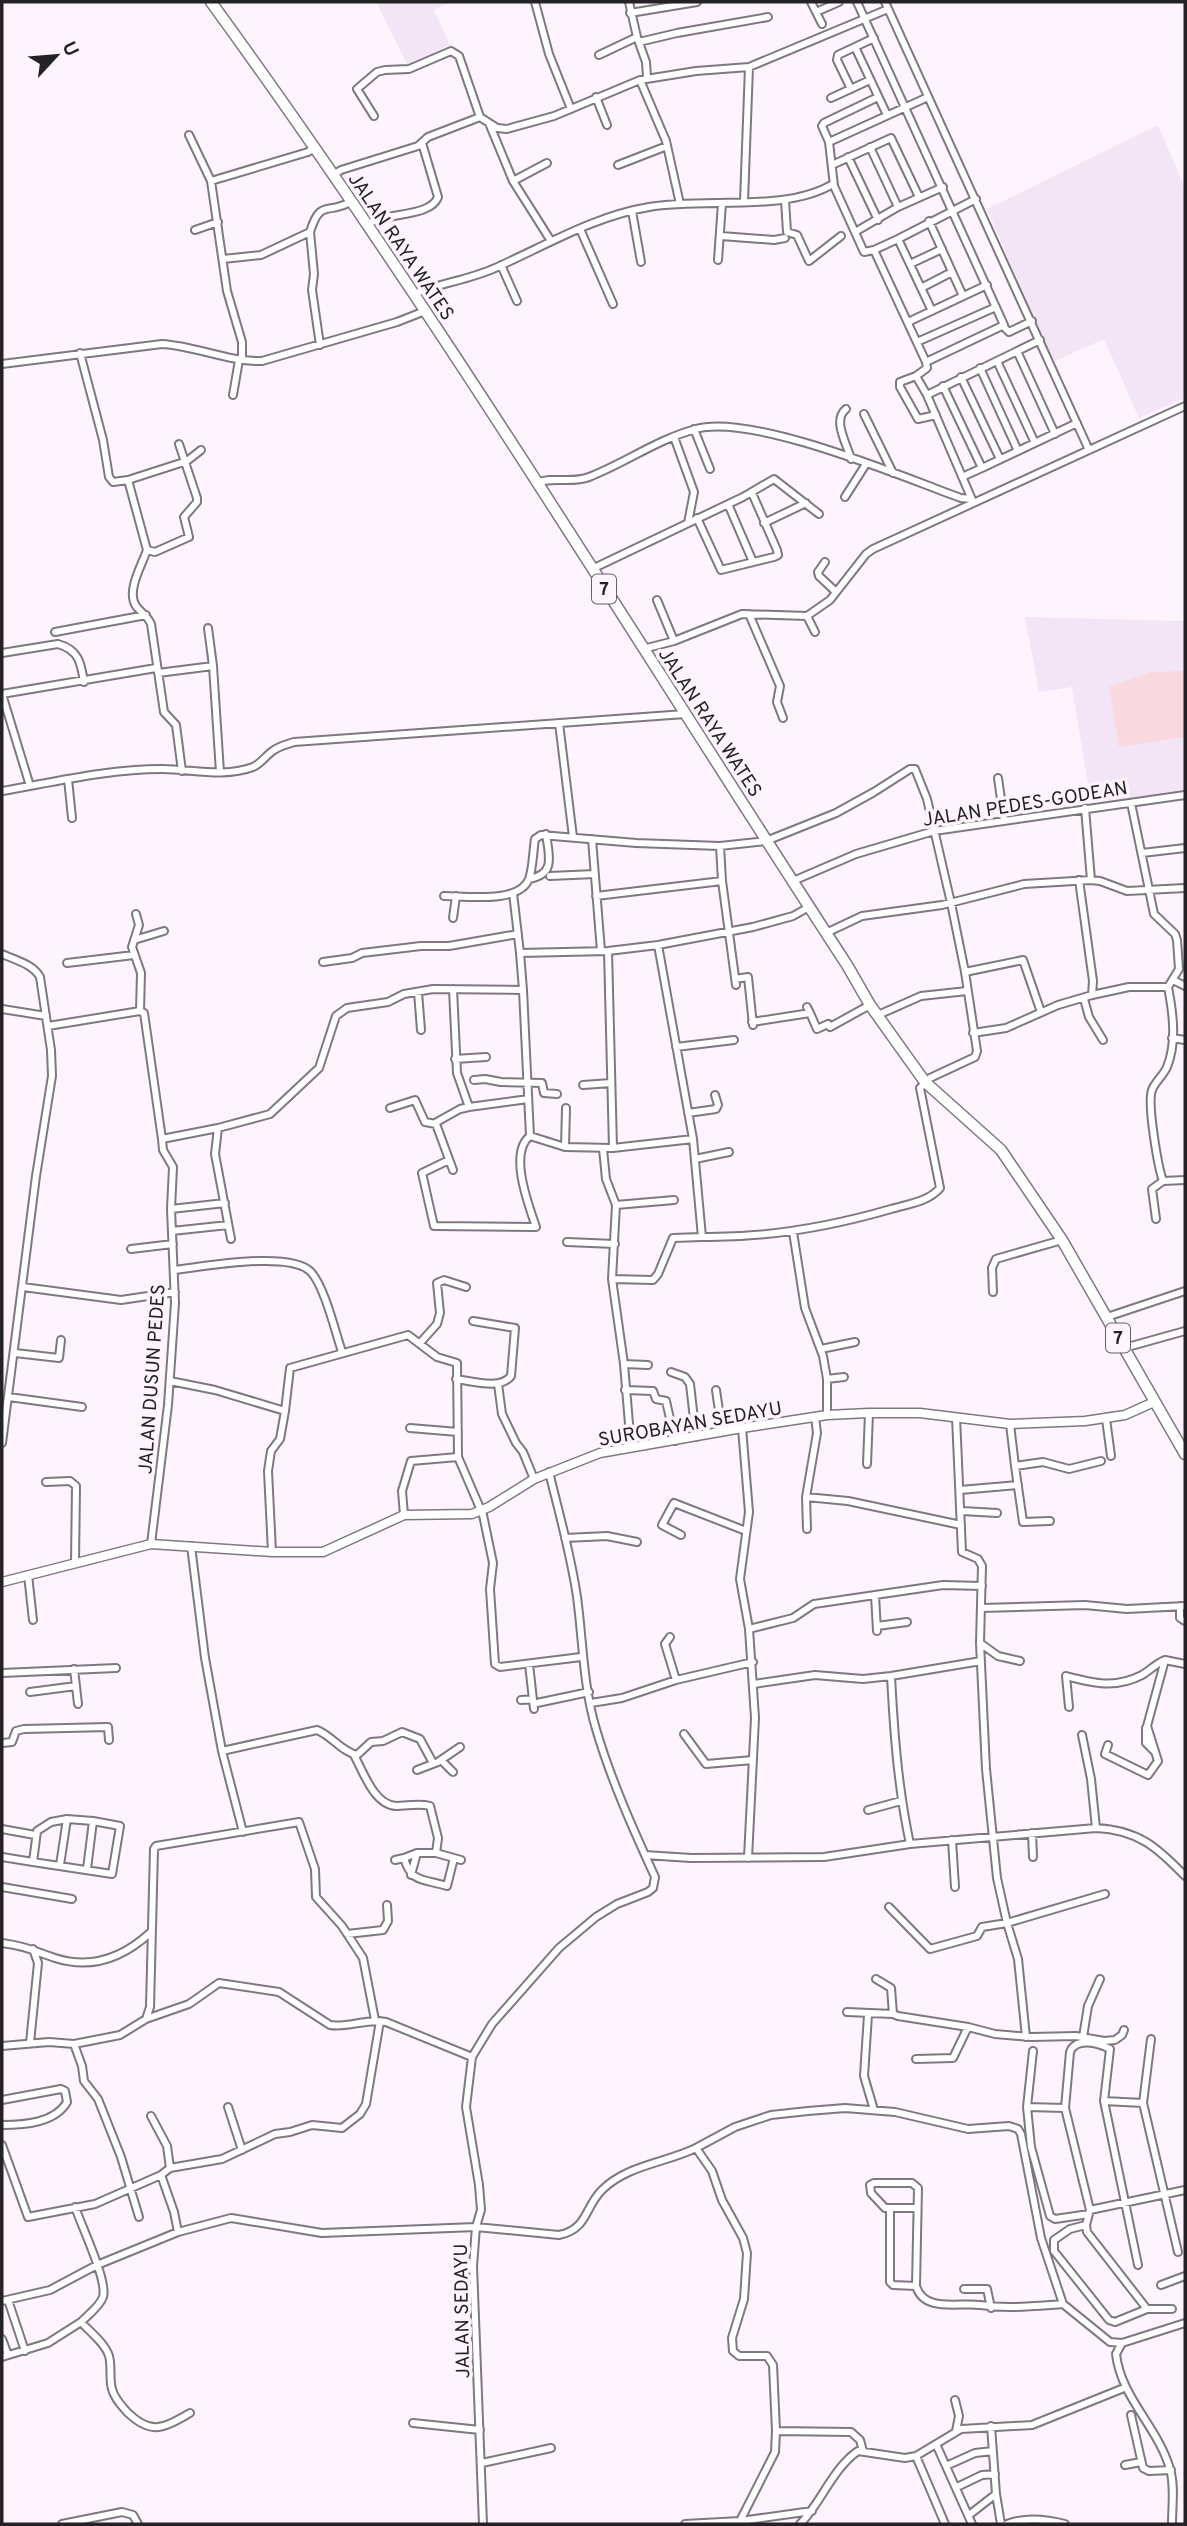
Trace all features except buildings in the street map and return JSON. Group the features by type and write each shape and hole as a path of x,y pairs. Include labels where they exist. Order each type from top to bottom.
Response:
{"highway":[{"name":"JALAN RAYA WATES","path":"211,2 334,175 414,294 793,881 870,1005 925,1082 1011,1162 1062,1240 1185,1454"}],"main road":[{"name":"SUROBAYAN SEDAYU","path":"2,1582 151,1544 272,1552 330,1551 404,1515 464,1515 481,1510 534,1479 600,1453 742,1428 827,1415 869,1413 920,1413 1010,1424 1105,1419 1125,1415 1154,1402"}],"street":[{"path":"535,2 549,54 571,109"},
{"path":"629,2 648,70 644,79 667,146 680,204"},
{"path":"630,13 697,2"},
{"path":"811,2 822,24"},
{"path":"816,12 839,2"},
{"path":"857,2 943,187 1004,327 1009,332 1032,321"},
{"path":"374,116 357,89 372,76 385,70 412,68 451,51 459,56 480,117 497,128 507,128 532,123 644,79 749,67 818,40 887,5 1089,450"},
{"path":"599,55 638,40 768,18"},
{"path":"851,89 837,58 839,54 874,38"},
{"path":"855,47 887,115"},
{"path":"744,201 749,67"},
{"path":"831,98 870,80"},
{"path":"596,97 607,125"},
{"path":"878,97 824,123 822,129 829,142 833,184 864,252 898,239 975,199"},
{"path":"829,142 928,97"},
{"path":"334,175 341,170 422,143 428,137 480,117"},
{"path":"489,123 513,181 551,241"},
{"path":"189,135 211,181 227,291 243,347 233,396"},
{"path":"832,165 892,138 919,197"},
{"path":"368,224 382,217 425,210 436,204 438,197 422,143"},
{"path":"618,165 667,146"},
{"path":"870,147 898,207"},
{"path":"211,181 314,148"},
{"path":"848,157 878,220"},
{"path":"513,181 547,163"},
{"path":"414,294 501,265 580,229 632,211 680,204 785,200 819,193 833,184"},
{"path":"855,232 898,207 943,187"},
{"path":"785,200 787,232 797,235 809,261 841,236"},
{"path":"320,345 312,290 314,274 310,232 313,220 320,211 352,201"},
{"path":"718,260 722,202"},
{"path":"632,211 641,262"},
{"path":"929,221 963,296"},
{"path":"195,230 219,222"},
{"path":"580,229 613,303"},
{"path":"223,259 261,255 310,232"},
{"path":"721,236 774,240 785,238"},
{"path":"898,239 932,312"},
{"path":"910,264 942,249"},
{"path":"874,250 926,362 927,368 900,382 900,387 918,419 936,415"},
{"path":"501,265 517,301"},
{"path":"921,288 953,272"},
{"path":"908,322 987,285"},
{"path":"917,342 996,307"},
{"path":"2,364 162,344 187,346 241,360 265,361 425,311"},
{"path":"926,362 1004,327"},
{"path":"927,395 1040,340"},
{"path":"1017,351 1055,434"},
{"path":"80,353 103,440 109,477 113,482 128,480 187,461 201,450"},
{"path":"997,361 1035,443"},
{"path":"981,368 1018,451"},
{"path":"916,376 936,415 972,501"},
{"path":"961,377 1000,460"},
{"path":"943,386 982,468"},
{"path":"643,649 674,641 749,614 807,616 822,607 866,554 873,550 972,501 1185,406"},
{"path":"846,409 841,413 839,421 851,459"},
{"path":"864,414 893,474"},
{"path":"962,477 1077,423"},
{"path":"537,484 547,480 579,480 694,429 712,426 739,427 814,446 972,501"},
{"path":"694,429 710,469"},
{"path":"674,437 694,492 688,523"},
{"path":"147,550 155,552 189,537 184,517 197,502 197,498 187,461 179,444"},
{"path":"845,497 866,464"},
{"path":"592,569 752,493 775,479 819,514"},
{"path":"128,480 147,550 133,595 138,609 146,615 151,624 164,714 174,722 177,729 182,771"},
{"path":"697,519 721,570 778,555 752,493"},
{"path":"764,523 806,503"},
{"path":"727,504 753,562"},
{"path":"825,562 818,572 819,576 836,592"},
{"path":"657,600 674,641"},
{"path":"749,614 780,687 776,695 783,718"},
{"path":"55,632 146,615"},
{"path":"807,616 815,632"},
{"path":"208,628 220,772"},
{"path":"2,653 58,644 66,646 75,652 81,661 84,682"},
{"path":"30,786 2,694 157,670 213,666"},
{"path":"2,791 135,771 182,771 198,774 253,767 274,750 294,742 685,714"},
{"path":"559,723 573,837"},
{"path":"444,896 503,896 524,886 529,879 536,836 546,834 720,846 766,841 836,813 913,768 927,799 965,972 977,1051 975,1057 921,1085 940,1188 928,1199 841,1223 793,1232 673,1238 659,1274 653,1280 612,1279"},
{"path":"998,778 1004,820"},
{"path":"68,779 72,818"},
{"name":"JALAN PEDES-GODEAN","path":"793,881 856,854 934,831 1185,795"},
{"path":"1131,803 1154,914 1175,934 1177,940 1179,969 1168,987 1173,1014 1172,1038 1167,1067 1152,1091 1151,1105 1163,1181"},
{"path":"1085,808 1091,880"},
{"path":"529,879 539,877 549,862 546,834"},
{"path":"592,839 596,897 605,951 613,1147"},
{"path":"720,846 722,881 736,982 748,977 752,1024 809,1010 817,1029 828,1024 830,1027 870,1005"},
{"path":"1142,853 1185,848"},
{"path":"550,876 595,874"},
{"path":"1079,880 1093,981 1092,995"},
{"path":"826,933 862,916 951,904 1024,884 1091,880 1127,891 1185,888"},
{"path":"596,897 722,881"},
{"path":"449,1160 422,1173 434,1226 536,1227 520,1179 524,1145 530,1136 523,990 513,893"},
{"path":"453,918 456,896"},
{"path":"520,953 605,951 657,945 793,916 809,907"},
{"name":"JALAN DUSUN PEDES","path":"136,914 139,925 132,947 141,973 140,1011 145,1014 163,1150 173,1167 171,1209 175,1292 170,1381 151,1544"},
{"path":"134,940 164,930"},
{"path":"323,962 352,958 360,953 421,946 449,946 518,934"},
{"path":"657,945 693,1139 702,1237"},
{"path":"2,954 36,970 43,986 52,1076 2,1443"},
{"path":"67,962 134,955"},
{"path":"965,972 1023,960 1041,1012"},
{"path":"1173,980 1185,986"},
{"path":"973,1033 1006,1028 1041,1012 1092,995 1129,987 1168,987"},
{"path":"162,1139 264,1116 275,1109 322,1063 340,1011 388,1002 401,995 418,992 453,989 523,990"},
{"path":"453,989 457,1073 469,1107"},
{"path":"878,1015 921,996 967,991"},
{"path":"418,992 421,1030"},
{"path":"1084,999 1088,1017 1103,1040"},
{"path":"2,1009 46,1016"},
{"path":"48,1026 140,1011"},
{"path":"1172,1038 1185,1040"},
{"path":"676,1046 734,1040"},
{"path":"456,1059 486,1057"},
{"path":"474,1080 542,1083 544,1093 557,1094"},
{"path":"583,1085 611,1083"},
{"path":"688,1113 714,1110 718,1105 715,1095"},
{"path":"390,1108 415,1100 425,1122 435,1123 460,1109 528,1100"},
{"path":"565,1147 566,1108"},
{"path":"435,1123 453,1170"},
{"path":"218,1128 215,1153 231,1239"},
{"path":"530,1136 565,1147 603,1149 693,1139"},
{"path":"603,1149 606,1179 617,1205 612,1279 624,1364 631,1448"},
{"path":"695,1159 729,1152"},
{"path":"1156,1219 1152,1189 1163,1181 1185,1180"},
{"path":"617,1205 674,1200"},
{"path":"171,1209 225,1203"},
{"path":"172,1231 228,1225"},
{"path":"793,1232 804,1308 821,1349 827,1379 827,1415"},
{"path":"993,1292 992,1268 996,1259 1062,1240"},
{"path":"567,1242 615,1244"},
{"path":"131,1249 173,1244"},
{"path":"174,1270 250,1261 291,1262 305,1267 318,1284 342,1352"},
{"path":"420,1343 436,1324 440,1313 437,1283 444,1280 466,1287"},
{"path":"23,1287 121,1300 175,1292"},
{"path":"1107,1317 1185,1291"},
{"path":"456,1379 498,1384 511,1376 515,1328 473,1321"},
{"path":"1124,1348 1185,1331"},
{"path":"272,1552 268,1471 271,1451 280,1439 289,1368 404,1335 412,1337 437,1357 457,1363 458,1457 481,1510 493,1563 490,1588 495,1664 500,1667 581,1657"},
{"path":"15,1353 59,1358 61,1340"},
{"path":"821,1349 855,1342"},
{"path":"624,1364 648,1365"},
{"path":"671,1373 685,1377 690,1384 697,1437"},
{"path":"827,1379 844,1377"},
{"path":"170,1381 215,1390 285,1411"},
{"path":"498,1384 502,1414 534,1479"},
{"path":"625,1390 653,1391 656,1399 666,1401 675,1441"},
{"path":"716,1390 714,1405 722,1432"},
{"path":"9,1397 82,1407"},
{"path":"697,1437 695,1410 702,1407"},
{"path":"867,1464 869,1413"},
{"path":"807,1529 806,1497 817,1433 815,1417"},
{"path":"956,1418 962,1552 981,1561 980,1643 992,1836 997,1878 1018,1959 1026,2037"},
{"path":"1105,1419 1111,1456"},
{"path":"1010,1424 1023,1522 1050,1521"},
{"path":"410,1428 458,1432"},
{"path":"742,1428 749,1507 740,1579 749,1629 754,1684 748,1857"},
{"path":"404,1515 402,1491 411,1461 458,1457"},
{"path":"1015,1466 1047,1462 1069,1469 1101,1461"},
{"path":"2,2046 30,2043 74,2044 120,2035 146,2019 189,2004 219,1983 279,1992 330,2025 377,2020 471,2057 492,2024 575,1933 617,1904 653,1888 655,1877 621,1800 595,1727 581,1657 582,1637 576,1593 549,1472"},
{"path":"46,1482 70,1481 76,1486 75,1563"},
{"path":"960,1490 1018,1485"},
{"path":"806,1497 848,1502 961,1525"},
{"path":"681,1535 662,1524 674,1503 746,1531"},
{"path":"962,1511 997,1513"},
{"path":"565,1538 607,1536 637,1542"},
{"path":"191,1546 205,1658 222,1751 243,1832"},
{"path":"28,1575 33,1620"},
{"path":"749,1629 793,1618 810,1605 949,1584 982,1586"},
{"path":"875,1595 877,1628 906,1622"},
{"path":"981,1608 1085,1605 1127,1609 1183,1606 1181,1618 1185,1621"},
{"path":"670,1637 665,1644 676,1680"},
{"path":"980,1643 998,1656 1020,1661"},
{"path":"1057,1673 1099,1685 1111,1685 1134,1678 1165,1660 1185,1664"},
{"path":"1108,1745 1105,1754 1147,1775 1157,1763 1155,1752 1145,1739 1165,1660"},
{"path":"754,1684 815,1675 863,1679 981,1661"},
{"path":"591,1703 622,1698 676,1680 753,1662"},
{"path":"529,1664 534,1704"},
{"path":"2,1673 116,1668"},
{"path":"74,1669 78,1704"},
{"path":"891,1676 901,1801 911,1843"},
{"path":"1066,1676 1069,1707"},
{"path":"30,1692 76,1686"},
{"path":"521,1700 534,1704 589,1692"},
{"path":"2,1743 13,1742 16,1731 24,1729 108,1727 109,1740"},
{"path":"222,1751 317,1730 326,1733 354,1755 373,1789 384,1802 397,1806 430,1806 438,1838 436,1853"},
{"path":"354,1755 360,1754 372,1742 383,1741 402,1732 421,1739 433,1763"},
{"path":"684,1734 706,1764 753,1760"},
{"path":"1082,1735 1091,1779 1096,1828"},
{"path":"417,1770 441,1760 460,1747"},
{"path":"441,1760 453,1772"},
{"path":"868,1810 901,1801"},
{"path":"60,1865 67,1819"},
{"path":"2,1857 33,1862 87,1869 112,1874 120,1826 67,1819 51,1822 35,1835 33,1862"},
{"path":"87,1869 93,1821"},
{"path":"2,2145 28,2217 95,2204 161,2175 170,2168 222,2159 275,2134 312,2125 342,2128 360,2114 368,2098 377,2020 363,1958 316,1897 314,1869 299,1822 156,1846 150,2007 146,2019"},
{"path":"645,1855 691,1858 824,1857 911,1843 1096,1828 1113,1829 1142,1838 1154,1845 1185,1876"},
{"path":"2,1829 35,1835"},
{"path":"1032,1833 1033,1857"},
{"path":"952,1840 955,1887"},
{"path":"411,1875 417,1853"},
{"path":"395,1860 417,1853 436,1853 457,1859 447,1886 411,1875"},
{"path":"404,1858 411,1875"},
{"path":"2,1887 72,1899"},
{"path":"889,1907 930,1949 977,1936 982,1927 1007,1923 1105,1894"},
{"path":"347,1934 383,1930 388,1921 387,1905"},
{"path":"2,1943 27,1947 57,1959 80,1964 96,1962 133,1949 151,1933"},
{"path":"30,2043 38,1963 33,1950"},
{"path":"876,1979 891,1989 893,2014"},
{"path":"1083,2037 1088,2006 1100,1979"},
{"path":"846,2012 893,2014 995,2034 1026,2037 1083,2037 1104,2041 1115,2040 1124,2030"},
{"path":"868,2015 864,2071 874,2110"},
{"path":"916,2059 953,2058 968,2027"},
{"path":"1151,2039 1143,2103 1178,2252"},
{"path":"1138,2265 1104,2101 1111,2052 1107,2047 1078,2042 1070,2052 1065,2108 1090,2212 1087,2232 1147,2309"},
{"path":"74,2044 84,2081 98,2099 121,2157 139,2217"},
{"path":"1033,2051 1027,2107 1031,2147 1050,2216 1055,2219 1185,2190"},
{"name":"JALAN SEDAYU","path":"471,2057 466,2098 481,2210 472,2266 483,2524"},
{"path":"2,2100 61,2089 65,2091 68,2102 60,2110 38,2122 2,2125"},
{"path":"1104,2101 1143,2103"},
{"path":"228,2106 242,2150"},
{"path":"1027,2107 1065,2108"},
{"path":"25,2351 5,2301 50,2290 97,2265 178,2232 231,2218 322,2233 477,2227 559,2235 572,2233 581,2225 601,2191 617,2178 696,2148 735,2127 771,2115 845,2109 874,2110 968,2129 1009,2126 1018,2129 1021,2134 1041,2238 1063,2304 1110,2342 1125,2388 1149,2425 1171,2470 1172,2524"},
{"path":"151,2116 167,2146 170,2168"},
{"path":"696,2148 712,2171 722,2200 746,2245 747,2281 732,2348 736,2356 767,2356 772,2361 775,2452 740,2521"},
{"path":"161,2175 178,2232"},
{"path":"917,2208 883,2207 871,2193 872,2184 912,2183 918,2188 916,2286 922,2296 939,2305 979,2305 991,2308 1063,2304"},
{"path":"2,2339 5,2356 48,2343 81,2322 103,2296 97,2265 75,2207"},
{"path":"890,2208 890,2282 892,2285 916,2286"},
{"path":"1086,2225 1061,2233 1054,2240 1054,2251 1109,2320 1115,2322 1147,2309 1172,2309"},
{"path":"1161,2285 1185,2276"},
{"path":"964,2289 987,2289 991,2308"},
{"path":"81,2322 108,2355 111,2387 116,2397 141,2424 153,2428 164,2427 190,2413"},
{"path":"1110,2342 1122,2343 1185,2323"},
{"path":"1116,2354 1122,2343"},
{"path":"800,2524 854,2454 863,2451 905,2458 916,2456 956,2431 991,2426 1032,2425 1125,2388"},
{"path":"955,2400 959,2416 956,2431"},
{"path":"1131,2415 1143,2468 1149,2471 1171,2470"},
{"path":"413,2423 480,2430"},
{"path":"991,2426 1001,2524"},
{"path":"776,2431 851,2432 860,2440 863,2451"},
{"path":"936,2444 972,2524"},
{"path":"482,2463 551,2448"},
{"path":"946,2466 975,2453 993,2451"},
{"path":"916,2456 945,2524"},
{"path":"1125,2465 1141,2462"},
{"path":"957,2487 982,2475 995,2474"},
{"path":"969,2515 996,2494"},
{"path":"685,2524 740,2521 812,2511"},
{"path":"62,2524 122,2512 133,2515 138,2524"},
{"path":"1007,2524 1021,2519 1065,2524"}],"shaded area":[{"path":"385,2 449,2 434,10 450,45 407,64 378,5"},
{"path":"1158,125 1185,188 1185,398 1139,418 1104,339 1053,362 987,209"},
{"path":"1025,617 1185,621 1185,791 1092,808 1072,687 1039,692"},
{"path":"1185,671 1185,737 1119,747 1109,687 1151,672"}]}
